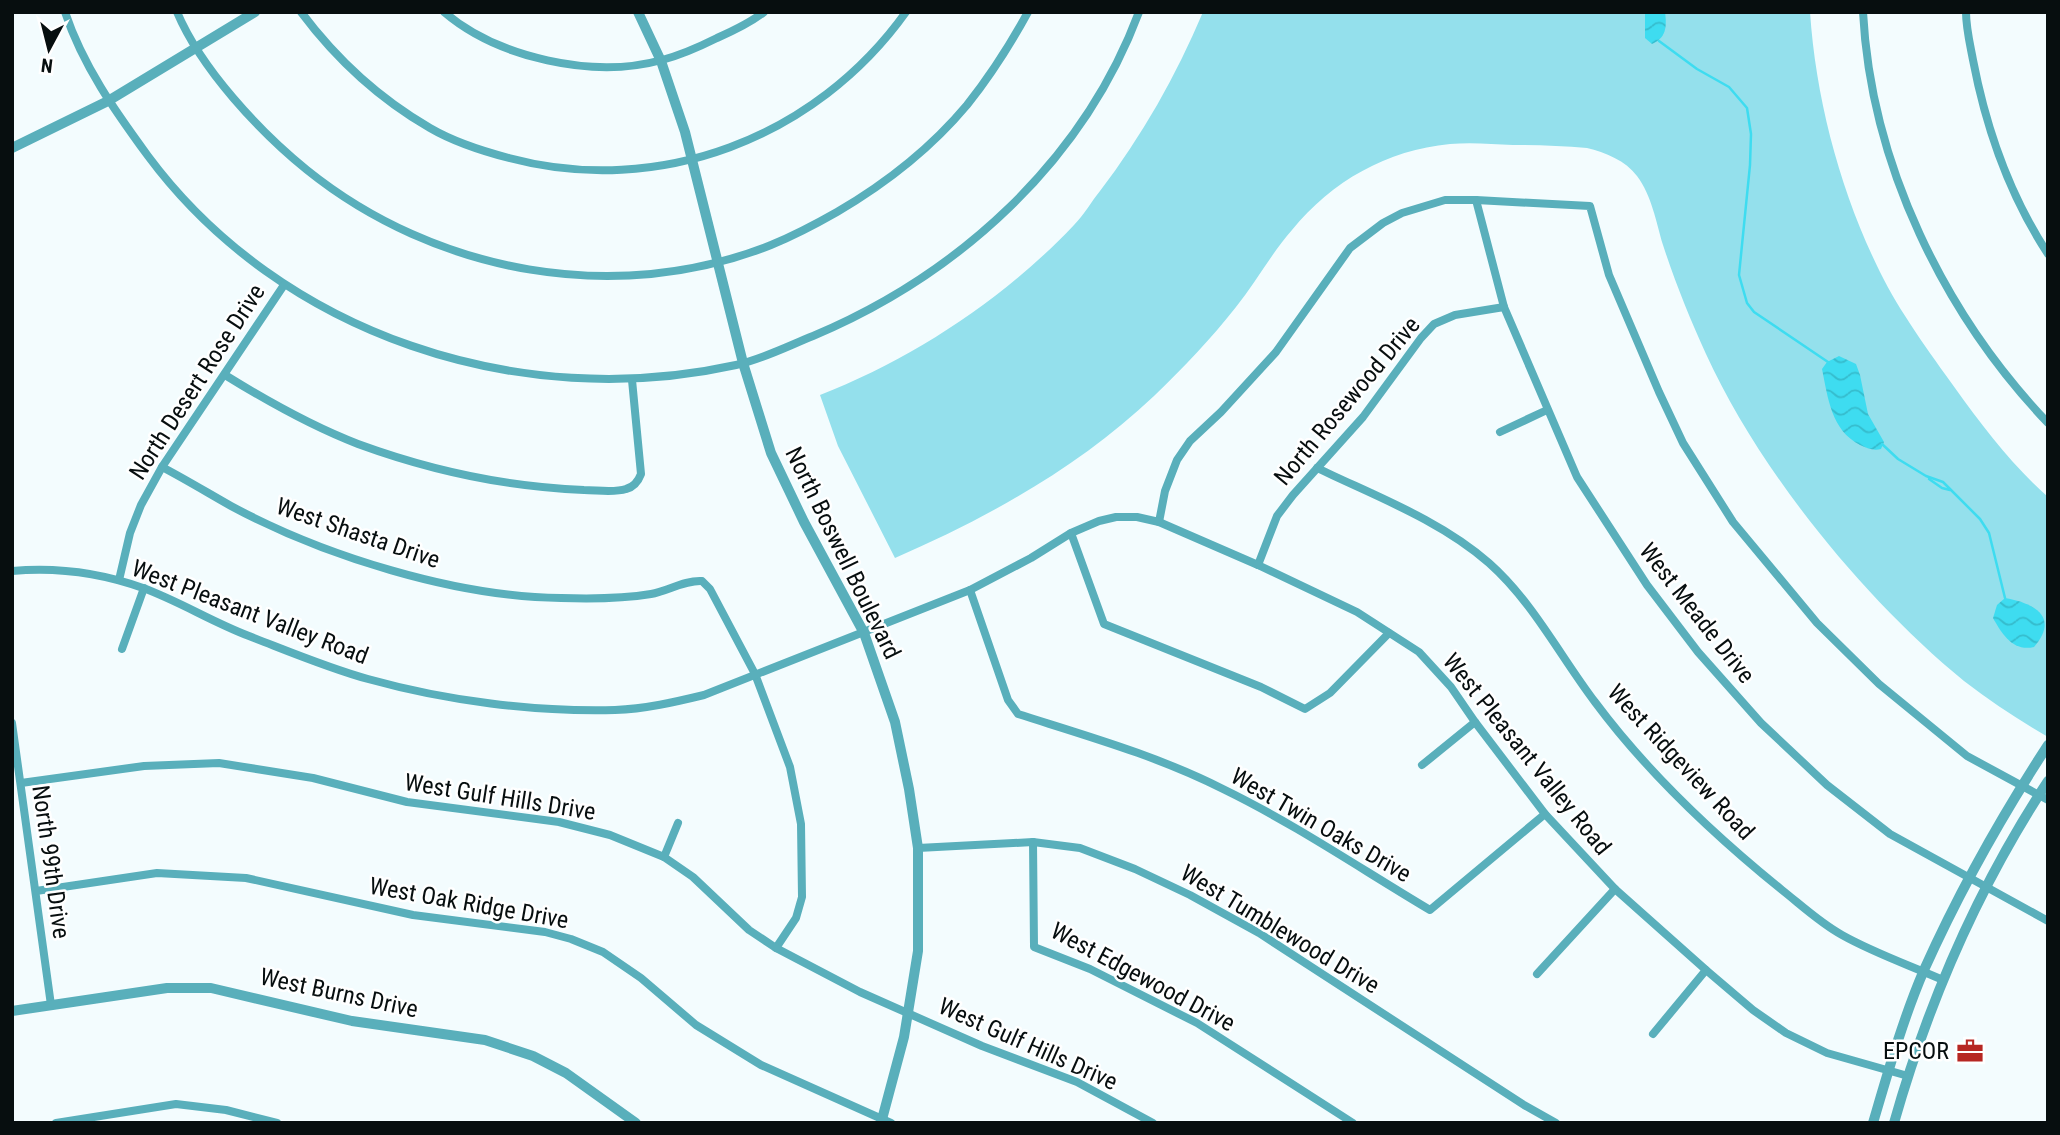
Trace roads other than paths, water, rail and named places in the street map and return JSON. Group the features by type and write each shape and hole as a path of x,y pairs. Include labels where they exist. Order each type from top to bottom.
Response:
{"street":[{"path":"65,12 81,52 108,102 170,185 228,242 284,285 365,328 399,342 471,364 558,378 632,380 743,363 827,330 873,308 939,267 970,244 1016,202 1065,144 1090,109 1114,67 1139,12"},
{"path":"177,12 197,48 251,118 336,194 375,217 458,254 518,269 583,276 649,274 718,262 773,244 860,198 903,168 967,105 1007,50 1028,12"},
{"path":"13,147 108,102 255,12"},
{"path":"301,12 326,45 358,78 431,129 481,150 530,163 580,171 623,170 693,160 745,141 783,123 845,81 906,12"},
{"path":"444,12 476,36 529,56 589,67 625,67 661,61 697,48 764,12"},
{"name":"North Boswell Boulevard","path":"638,12 661,61 693,160 743,363 771,453 804,522 864,633 895,722 918,848 918,951 885,1122"},
{"path":"1863,12 1872,84 1884,134 1901,187 1920,233 1949,291 1994,361 2048,423"},
{"path":"1966,12 1979,92 1995,144 2015,194 2048,254"},
{"path":"1159,522 1177,460 1190,442 1276,352 1350,248 1383,223 1402,213 1445,200 1590,206 1609,275 1659,392 1684,443 1733,522 1817,623 1879,684 1967,755 2043,797"},
{"name":"West Meade Drive","path":"1476,200 1504,307 1577,477 1647,584 1698,652 1761,723 1828,785 1890,834 2048,921"},
{"name":"North Desert Rose Drive","path":"119,580 130,533 141,505 162,467 284,285"},
{"name":"North Rosewood Drive","path":"1258,565 1277,516 1363,417 1434,324 1455,315 1504,307"},
{"path":"225,375 253,393 319,427 399,457 447,471 587,490 626,489 636,484 641,474 632,380"},
{"path":"1500,432 1546,410"},
{"name":"West Shasta Drive","path":"162,467 231,506 293,534 364,561 453,585 556,598 620,599 654,593 691,580 702,580 710,589 755,674 790,766 801,824 802,897 796,918 776,948"},
{"name":"West Ridgeview Road","path":"1317,468 1444,529 1488,562 1520,595 1595,703 1684,801 1756,869 1840,934 1943,980"},
{"name":"West Pleasant Valley Road","path":"12,571 70,571 119,580 144,588 244,635 369,679 458,698 558,708 616,710 666,704 704,695 864,633 970,590 1031,558 1071,533 1099,521 1116,517 1138,517 1159,522 1357,612 1419,652 1451,687 1545,814 1615,889 1706,970 1753,1010 1786,1033 1827,1053 1908,1076"},
{"path":"1071,533 1104,624 1261,687 1305,709 1330,693 1389,633"},
{"path":"122,649 144,588"},
{"name":"West Twin Oaks Drive","path":"970,590 1008,700 1018,714 1144,755 1221,788 1294,826 1430,910 1545,814"},
{"path":"1422,765 1475,722"},
{"name":"North 99th Drive","path":"12,723 51,1005"},
{"path":"1873,1123 1924,971 1969,877 2048,745"},
{"name":"West Gulf Hills Drive","path":"20,783 144,766 219,764 313,778 407,802 559,822 611,835 664,857 692,877 749,930 776,948 860,992 982,1046 1077,1082 1153,1123"},
{"path":"1894,1123 1924,1026 1943,980 1987,888 2043,797 2048,781"},
{"path":"664,857 678,823"},
{"name":"West Tumblewood Drive","path":"918,848 1033,842 1080,848 1135,869 1191,895 1259,933 1556,1123"},
{"name":"West Edgewood Drive","path":"1033,842 1034,947 1090,969 1197,1023 1353,1123"},
{"name":"West Oak Ridge Drive","path":"36,891 157,873 246,878 413,915 558,935 603,952 641,978 696,1025 761,1065 885,1122"},
{"path":"1537,974 1615,889"},
{"path":"1653,1034 1706,970"},
{"name":"West Burns Drive","path":"12,1010 167,988 211,988 352,1021 485,1040 533,1056 566,1073 636,1123"},
{"path":"56,1123 176,1104 226,1110 277,1123"}],"water":[{"path":"1645,12 1665,12 1664,31 1660,39 1652,44 1645,38"},
{"path":"1839,356 1856,364 1868,414 1884,442 1881,449 1868,448 1850,439 1832,412 1822,369 1827,362"},
{"path":"2005,598 2016,600 2040,613 2045,627 2034,647 2014,644 1996,624 1993,618 1997,605"}],"waterway":[{"path":"1659,41 1697,69 1729,87 1747,108 1751,134 1750,165 1739,275 1747,303 1754,312 1828,362"},
{"path":"1882,444 1898,459 1926,476 1943,482 1980,519 1989,533 2005,598"},
{"path":"1929,479 1950,490"}],"place":[{"name":"EPCOR","path":"1970,1051"}]}
